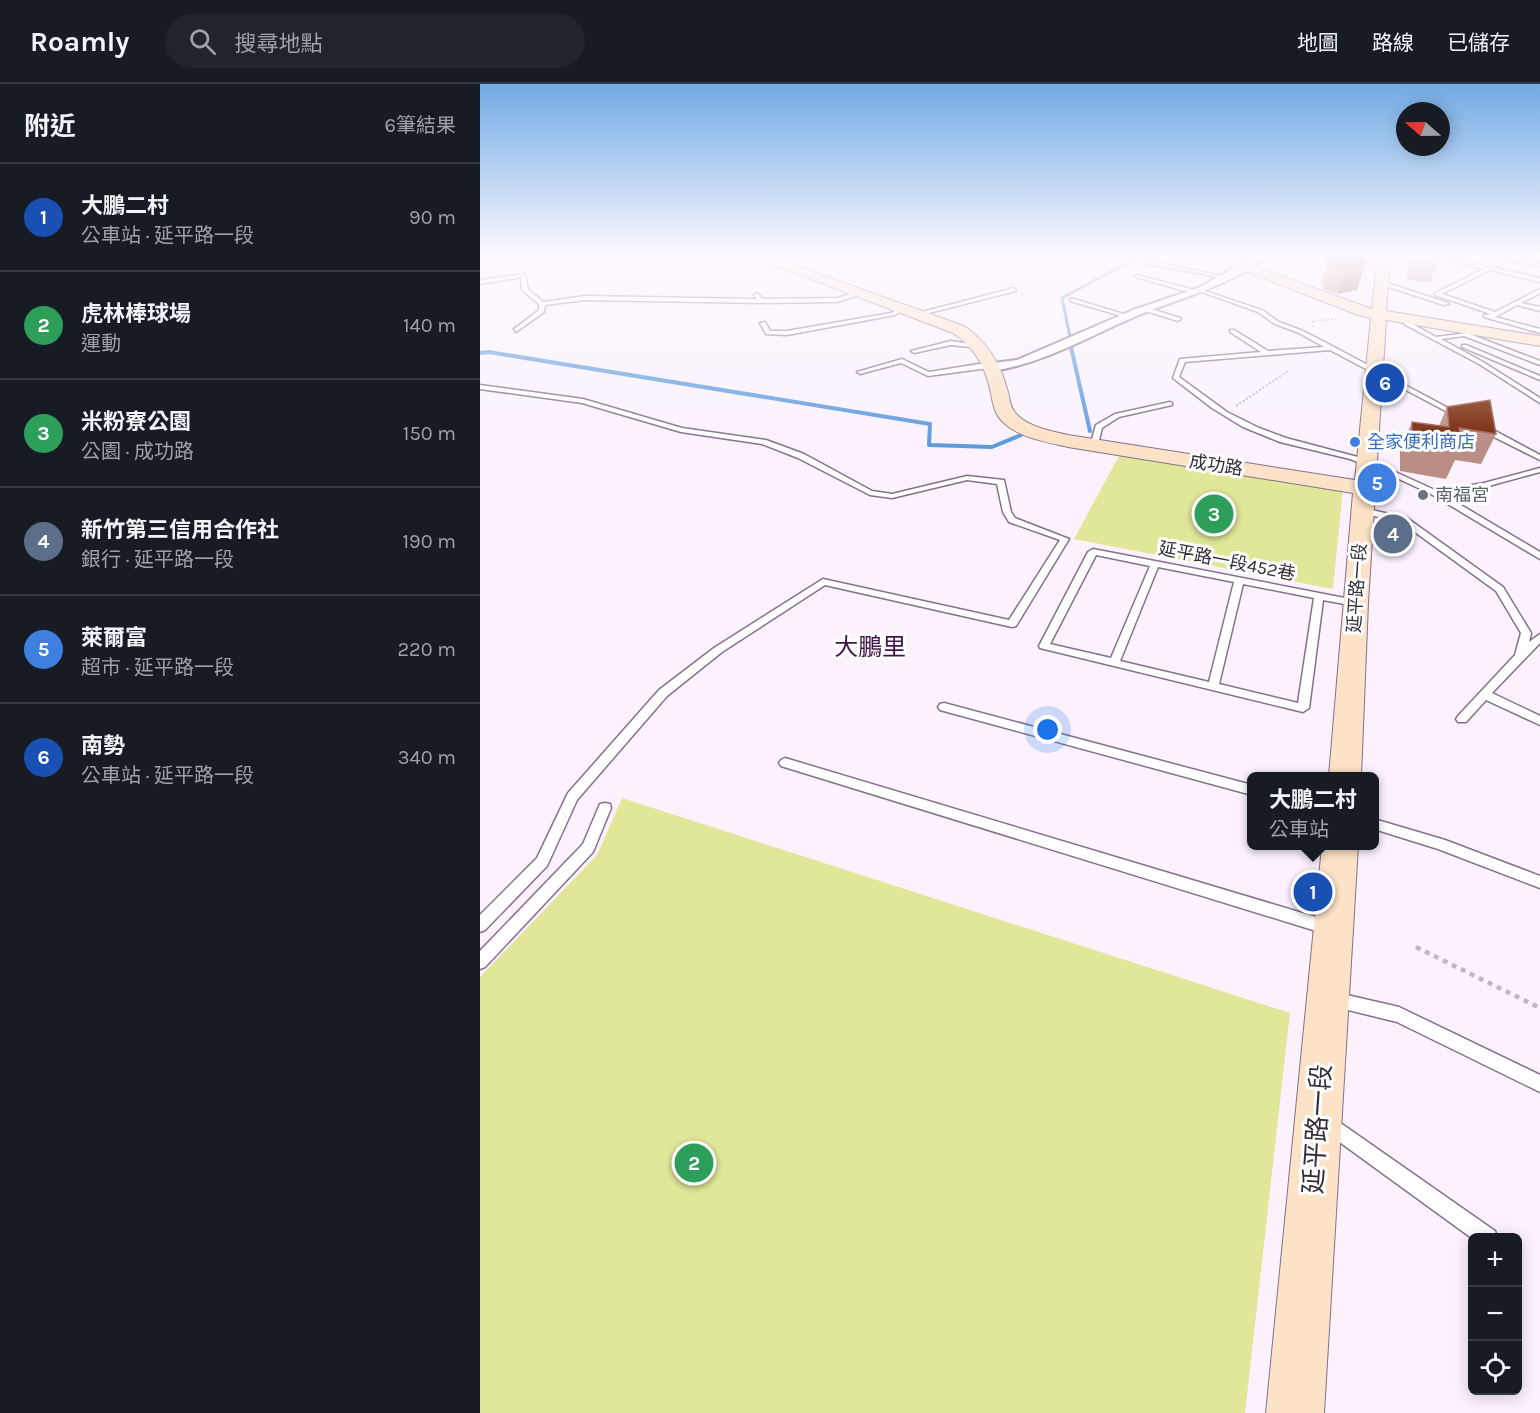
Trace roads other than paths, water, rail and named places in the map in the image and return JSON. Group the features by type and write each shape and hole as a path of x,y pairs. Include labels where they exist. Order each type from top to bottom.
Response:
{"street":[{"name":"成功路","path":"930,317 968,333 980,346 993,367 1004,412 1018,424 1068,441 1094,446 1365,487"},
{"path":"993,367 1020,363 1125,317"},
{"name":"延平路一段","path":"1345,772 1379,317"},
{"path":"1386,317 1465,332 1540,341"},
{"path":"1387,317 1540,336"},
{"name":"延平路一段","path":"1295,1413 1340,850"}],"lane":[{"path":"516,330 533,317"},
{"path":"763,323 768,333 774,334 809,326 872,317"},
{"path":"1171,317 1178,319"},
{"path":"1269,317 1540,458"},
{"path":"1489,317 1540,331"},
{"path":"1407,320 1406,323 1440,338 1540,378"},
{"path":"1232,331 1267,352"},
{"path":"1440,338 1465,332 1540,363"},
{"path":"1440,338 1540,401"},
{"path":"914,351 951,344 980,346"},
{"path":"1332,348 1182,360 1176,378 1226,413 1256,430 1300,445 1365,487 1404,520 1500,589 1526,633 1520,656"},
{"path":"860,372 902,361 928,374 979,366 993,367"},
{"path":"480,387 583,401 681,430 763,442 801,456 870,493 892,496 967,478 1001,483 1007,512 1012,520 1065,539 1012,624 823,582 718,650 663,693 572,797 542,862 480,925"},
{"path":"1094,446 1100,427 1116,415 1170,404"},
{"path":"1365,487 1434,494 1485,485 1540,470"},
{"path":"1434,494 1540,556"},
{"name":"延平路一段452巷","path":"1114,663 1044,646 1093,552 1356,603"},
{"path":"1155,564 1114,663 1303,708 1319,596"},
{"path":"1213,686 1239,580"},
{"path":"1462,719 1540,636"},
{"path":"1484,694 1540,720"},
{"path":"944,707 1247,789"},
{"path":"785,763 1333,930"},
{"path":"480,962 588,848 605,808"},
{"path":"1379,826 1440,844 1540,882"},
{"path":"1327,999 1399,1015 1540,1084"},
{"path":"1318,1116 1481,1233"}],"waterway":[{"path":"1066,317 1070,337"},
{"path":"1071,347 1090,431"},
{"path":"480,353 489,352 930,424 929,445 992,447 1021,435"}],"place":[{"name":"南勢","path":"1385,383"},
{"name":"全家便利商店","path":"1355,442"},
{"name":"萊爾富","path":"1377,483"},
{"name":"南福宮","path":"1423,495"},
{"name":"米粉寮公園","path":"1214,514"},
{"name":"新竹第三信用合作社","path":"1393,534"},
{"name":"大鵬二村","path":"1313,892"},
{"name":"虎林棒球場","path":"694,1163"}],"district":[{"name":"大鵬里","path":"870,647"}]}
